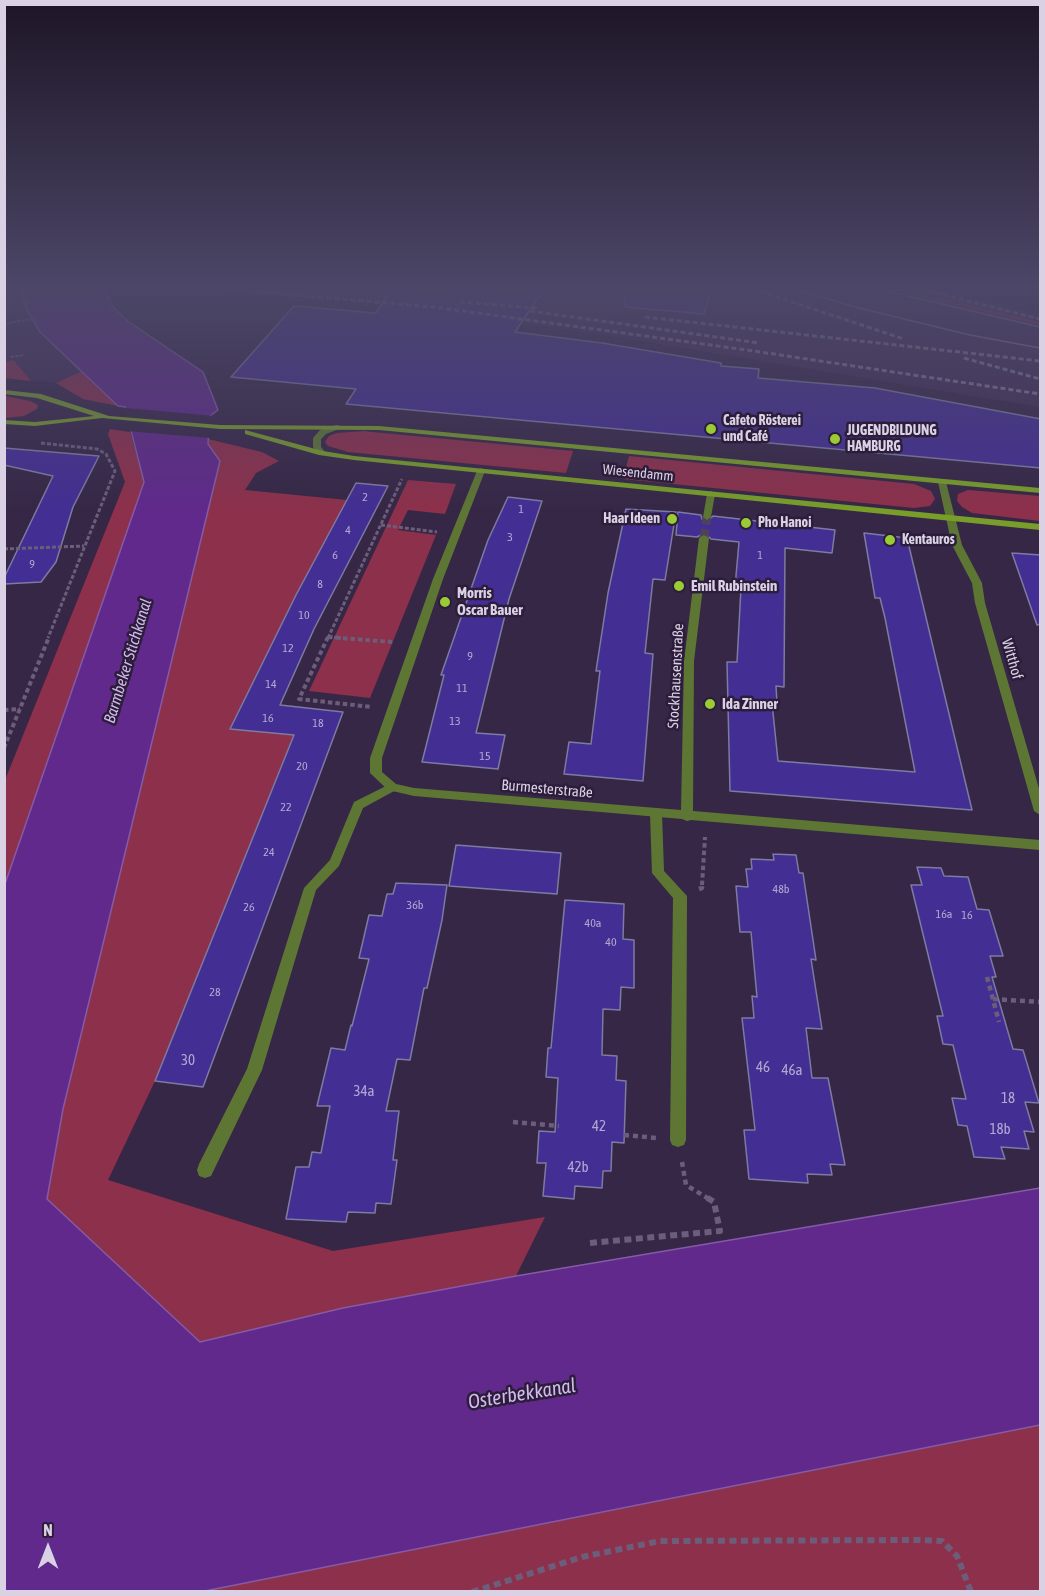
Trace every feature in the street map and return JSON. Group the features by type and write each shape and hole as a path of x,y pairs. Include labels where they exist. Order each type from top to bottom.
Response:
{"street":[{"name":"Wiesendamm","path":"4,392 38,396 108,418"},
{"name":"Wiesendamm","path":"4,422 35,424 108,418 220,427 379,428 1041,491"},
{"name":"Wiesendamm","path":"220,427 248,432 322,453 410,464 1041,527"},
{"path":"322,453 315,443 317,438 323,432 336,428"},
{"path":"205,1170 254,1070 310,888 335,863 358,805 392,787 376,773 376,758 456,534 481,471"},
{"path":"942,482 951,518"},
{"path":"707,517 711,494"},
{"name":"Witthof","path":"951,518 959,550 975,576 980,603 1041,811"},
{"name":"Stockhausenstraße","path":"687,817 689,661 704,538"},
{"name":"Burmesterstraße","path":"392,787 414,792 687,817 1041,845"},
{"path":"656,814 658,873 680,896 678,1140"}],"path":[{"path":"4,748 115,471 106,454 97,449 40,443"},
{"path":"394,710 299,699 410,464"},
{"path":"381,525 456,534"},
{"path":"4,549 84,546"},
{"path":"328,637 416,644"},
{"path":"4,710 20,709"},
{"path":"680,896 702,888 705,818"},
{"path":"987,976 999,1022"},
{"path":"993,999 1041,1002"},
{"path":"513,1122 559,1126"},
{"path":"590,1243 720,1231 714,1202 686,1185 678,1140 624,1136"},
{"path":"472,1592 582,1557 660,1541 920,1540 942,1541 957,1556 971,1592"}],"shaded area":[{"path":"5,363 74,363 82,371 56,383 5,378"},
{"path":"5,363 16,363 31,381 5,378"},
{"path":"777,363 1040,363 1040,407"},
{"path":"82,371 118,406 83,399 56,383"},
{"path":"5,396 30,401 38,405 37,409 24,416 5,418"},
{"path":"110,429 130,432 144,482 5,884 5,780 125,482 108,434"},
{"path":"364,431 573,451 566,473 348,452 328,446 325,442 329,436 337,433"},
{"path":"208,439 262,452 279,461 256,473 245,490 347,500 230,728 294,734 155,1081 108,1180 333,1251 545,1217 516,1276 343,1308 200,1342 46,1199 63,1109 220,461 208,444"},
{"path":"629,456 914,484 931,491 935,499 930,506 914,508 623,479"},
{"path":"408,480 456,484 445,514 408,510 398,530 436,535 370,698 309,691"},
{"path":"968,490 1040,496 1040,521 972,513 957,501 958,494"},
{"path":"1040,1425 1040,1591 205,1591"}],"water":[{"path":"73,363 190,363 203,372 218,410 210,416 208,444 220,461 63,1109 47,1199 200,1342 343,1308 516,1276 1040,1188 1040,1425 205,1591 5,1592 5,884 144,482 125,407 118,406"}],"pier":[{"path":"114,407 215,416 211,438 126,431 122,409"}],"building":[{"path":"243,363 721,363 721,366 759,369 758,378 875,388 1041,419 1041,468 346,404 356,389 231,377"},
{"path":"4,448 99,456 73,507 56,562 41,582 4,584 4,578 53,476 4,465"},
{"path":"356,483 388,486 314,629 280,705 343,712 203,1087 155,1081 294,735 230,729 296,595"},
{"path":"508,497 542,501 509,599 476,733 505,735 498,769 422,762 444,675 441,675 488,540"},
{"path":"626,509 676,512 665,580 653,579 645,653 653,654 643,781 564,774 569,742 591,744 600,671 596,671 608,593"},
{"path":"678,512 701,515 702,519 707,522 713,516 835,530 832,553 785,548 784,687 776,686 777,703 772,703 778,761 915,772 885,618 880,598 875,598 864,533 907,538 972,810 730,791 727,662 737,662 741,588 735,587 739,542 711,539 705,533 697,537 676,535"},
{"path":"1012,553 1041,555 1041,624 1037,625"},
{"path":"456,845 561,853 557,894 449,886"},
{"path":"773,854 796,855 799,873 803,873 816,960 811,959 822,1029 806,1028 812,1078 828,1078 845,1165 830,1164 832,1175 807,1174 808,1183 749,1179 744,1130 755,1130 742,1018 754,1018 752,996 757,997 751,932 740,932 736,886 748,887 746,869 752,869 751,859 774,860"},
{"path":"917,867 941,868 944,876 968,877 977,909 989,910 1003,956 990,956 996,977 992,977 1013,1049 1023,1050 1039,1103 1025,1102 1034,1132 1024,1131 1029,1149 1001,1147 1005,1159 974,1157 967,1126 958,1125 952,1098 966,1099 953,1045 943,1044 937,1016 943,1016 911,885 922,885"},
{"path":"396,883 447,885 442,920 427,988 424,988 410,1060 397,1059 386,1111 399,1111 393,1160 397,1160 391,1204 376,1203 375,1213 348,1212 346,1222 286,1219 296,1167 309,1167 312,1152 321,1153 330,1106 317,1106 331,1048 345,1050 352,1026 369,959 359,958 369,915 382,916 387,894 393,894"},
{"path":"565,900 624,904 623,939 634,940 634,988 621,987 620,1010 603,1009 602,1055 617,1056 616,1080 626,1081 624,1143 612,1142 611,1171 603,1171 602,1188 575,1186 574,1199 543,1196 546,1163 537,1163 539,1131 555,1132 558,1078 546,1077 548,1048 551,1048"}],"tunnel":[{"path":"704,538 707,517"}],"railway":[{"path":"837,363 1040,394"},
{"path":"984,363 1040,379"}],"place":[{"name":"Cafeto Rösterei und Café","path":"711,429"},
{"name":"JUGENDBILDUNG HAMBURG","path":"835,439"},
{"name":"Haar Ideen","path":"672,519"},
{"name":"Pho Hanoi","path":"746,523"},
{"name":"Kentauros","path":"890,540"},
{"name":"Emil Rubinstein","path":"679,586"},
{"name":"Morris Oscar Bauer","path":"445,602"},
{"name":"Ida Zinner","path":"710,704"}],"water label":[{"name":"Barmbeker Stichkanal","path":"128,661"},
{"name":"Osterbekkanal","path":"522,1394"}]}
